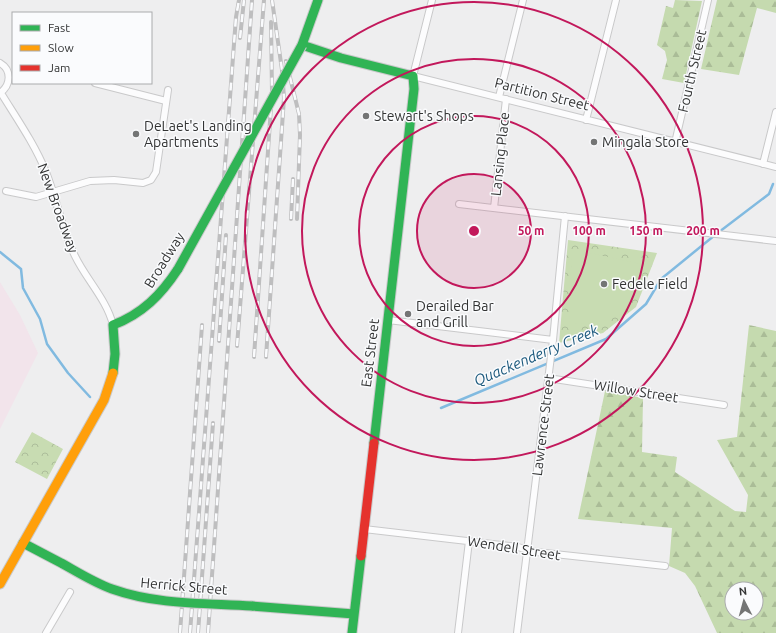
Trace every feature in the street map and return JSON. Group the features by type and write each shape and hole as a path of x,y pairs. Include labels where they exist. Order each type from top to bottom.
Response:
{"street":[{"name":"Broadway","path":"113,325 133,317 156,299 178,268 302,45 318,0"},
{"path":"413,76 432,0"},
{"path":"499,97 523,0"},
{"path":"586,120 616,0"},
{"name":"Fourth Street","path":"676,142 708,0"},
{"name":"Partition Street","path":"302,45 347,60 776,167"},
{"name":"New Broadway","path":"0,63 7,68 11,74 8,85 0,93 33,144 53,192 72,249 83,272 108,313 113,325"},
{"name":"East Street","path":"352,633 414,89 413,76"},
{"path":"99,84 166,101"},
{"path":"6,191 31,197 96,181 119,180 143,183 151,180 156,172 168,90"},
{"name":"Lansing Place","path":"494,208 506,99"},
{"path":"763,164 776,112"},
{"path":"459,204 776,241"},
{"name":"Lawrence Street","path":"517,633 553,340 565,216"},
{"path":"388,320 553,340"},
{"path":"0,584 108,392 115,362 113,325"},
{"name":"Willow Street","path":"548,378 724,405"},
{"name":"Wendell Street","path":"364,529 518,546 536,552 664,566"},
{"path":"458,633 469,541"},
{"name":"Herrick Street","path":"23,543 103,585 132,595 152,599 354,614"},
{"path":"46,633 70,592"}],"shaded area":[{"path":"0,282 20,315 38,353 0,429"}],"green space":[{"path":"675,0 702,1 684,83 662,79 667,60 665,51 657,45 666,6 673,8"},
{"path":"717,0 776,0 776,13 757,8 739,75 701,69"},
{"name":"Fedele Field","path":"568,240 657,253 636,307 603,333 559,343"},
{"name":"Fedele Field","path":"581,251 645,265 635,296 629,306 621,313 601,322 570,324 569,290 572,257"},
{"path":"749,325 776,331 776,633 717,633 695,586 685,573 669,566 672,528 578,519 605,391 643,398 642,452 677,457 675,472 735,511 746,512 748,495 717,440 737,437"},
{"path":"32,432 63,449 47,479 15,462"}],"waterway":[{"name":"Quackenderry Creek","path":"719,232 769,194 773,184"},
{"name":"Quackenderry Creek","path":"441,408 606,339 646,304 661,279 715,235"},
{"name":"Quackenderry Creek","path":"0,252 21,269 23,288 40,319 47,344 68,373 90,397"}],"railway":[{"path":"190,633 236,17 239,0"},
{"path":"240,38 244,0"},
{"path":"208,633 252,0"},
{"path":"237,346 264,0"},
{"path":"266,357 284,98 282,70 272,0"},
{"path":"254,357 272,92 271,22"},
{"path":"286,61 299,114 300,135 297,219"},
{"path":"291,219 293,179"},
{"path":"219,341 226,235"},
{"path":"180,633 202,325"},
{"path":"198,633 213,423"}],"traffic: fast":[{"path":"318,0 302,45 341,58 413,76 414,89 374,443"},
{"path":"178,269 302,45"},
{"path":"113,373 115,354 113,325 123,321 150,303 165,287 178,269"},
{"path":"23,543 63,564"},
{"path":"352,633 361,556"},
{"path":"63,564 99,584 146,598 164,601 252,606"},
{"path":"252,606 354,614"}],"traffic: slow":[{"path":"0,584 104,400 113,373"}],"traffic: jam":[{"path":"361,556 374,443"}],"place":[{"name":"Stewart's Shops","path":"366,116"},
{"name":"DeLaet's Landing Apartments","path":"136,134"},
{"name":"Mingala Store","path":"594,142"},
{"name":"Fedele Field","path":"604,284"},
{"name":"Derailed Bar and Grill","path":"408,314"}]}
